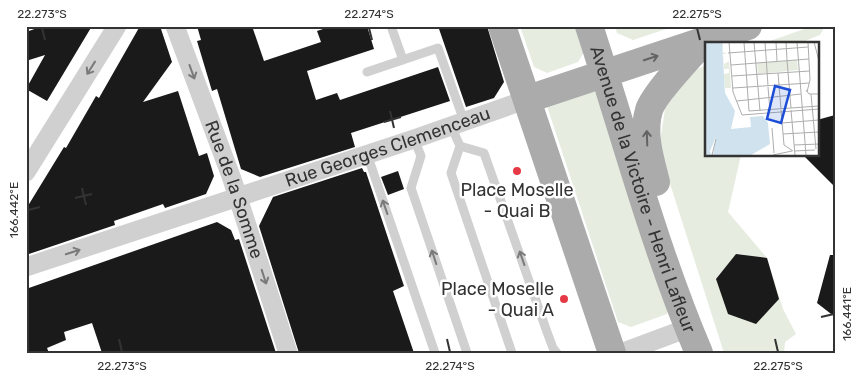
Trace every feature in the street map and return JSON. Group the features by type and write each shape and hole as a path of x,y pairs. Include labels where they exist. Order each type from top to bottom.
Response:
{"main road":[{"path":"502,26 612,353"},
{"name":"Avenue de la Victoire - Henri Lafleur","path":"589,26 650,217 693,341"},
{"name":"Rue Georges Clemenceau","path":"528,99 748,26"},
{"path":"705,40 656,98 649,109 647,129 648,150 658,190 697,306 709,353"}],"street":[{"path":"26,172 117,26"},
{"name":"Rue de la Somme","path":"175,26 238,198 288,353"},
{"name":"Rue Georges Clemenceau","path":"26,267 238,198 528,99"},
{"path":"622,353 693,341"}],"lane":[{"path":"391,26 403,60"},
{"path":"367,72 438,48 458,123 460,146 451,172 512,353"},
{"path":"414,139 421,156 411,188 467,353"},
{"path":"460,146 484,153 557,353"},
{"path":"367,154 435,353"}],"shaded area":[{"path":"520,26 575,26 584,52 578,62 547,73 534,67"},
{"path":"615,26 675,26 633,40 617,33"},
{"path":"813,26 825,26 820,35 802,42 767,42"},
{"path":"705,65 705,156 741,156 728,212 767,258 783,309 796,334 785,342 784,353 724,353 659,149 665,109 691,72"},
{"path":"592,89 598,96 669,303 667,314 631,327 618,322 547,106"}],"building":[{"path":"43,26 92,26 47,101 26,89 45,55 26,61 26,32"},
{"path":"140,26 160,26 172,62 143,102 178,91 199,156 207,153 214,176 206,194 165,208 163,204 114,221 115,225 26,255 26,209 64,147 66,148 96,96 99,98"},
{"path":"197,26 252,26 264,61 321,42 317,31 332,26 367,26 374,49 307,71 316,100 337,93 340,100 438,67 450,101 351,133 355,147 260,177 241,169 217,89 212,91 197,41 201,40"},
{"path":"438,26 487,26 504,82 494,98 466,107"},
{"path":"835,115 835,187 804,156 818,156 818,120"},
{"path":"362,168 366,172 404,286 393,291 414,353 299,353 259,226 273,197"},
{"path":"398,171 404,189 388,195 381,177"},
{"path":"217,222 231,230 235,240 239,239 276,353 102,353 92,323 64,332 66,340 47,348 49,353 26,353 26,289"},
{"path":"736,254 767,258 779,299 756,324 728,314 716,279"},
{"path":"830,255 835,255 835,317 817,303"}],"place":[{"name":"Place Moselle - Quai B","path":"517,171"},
{"name":"Place Moselle - Quai A","path":"564,299"}]}
